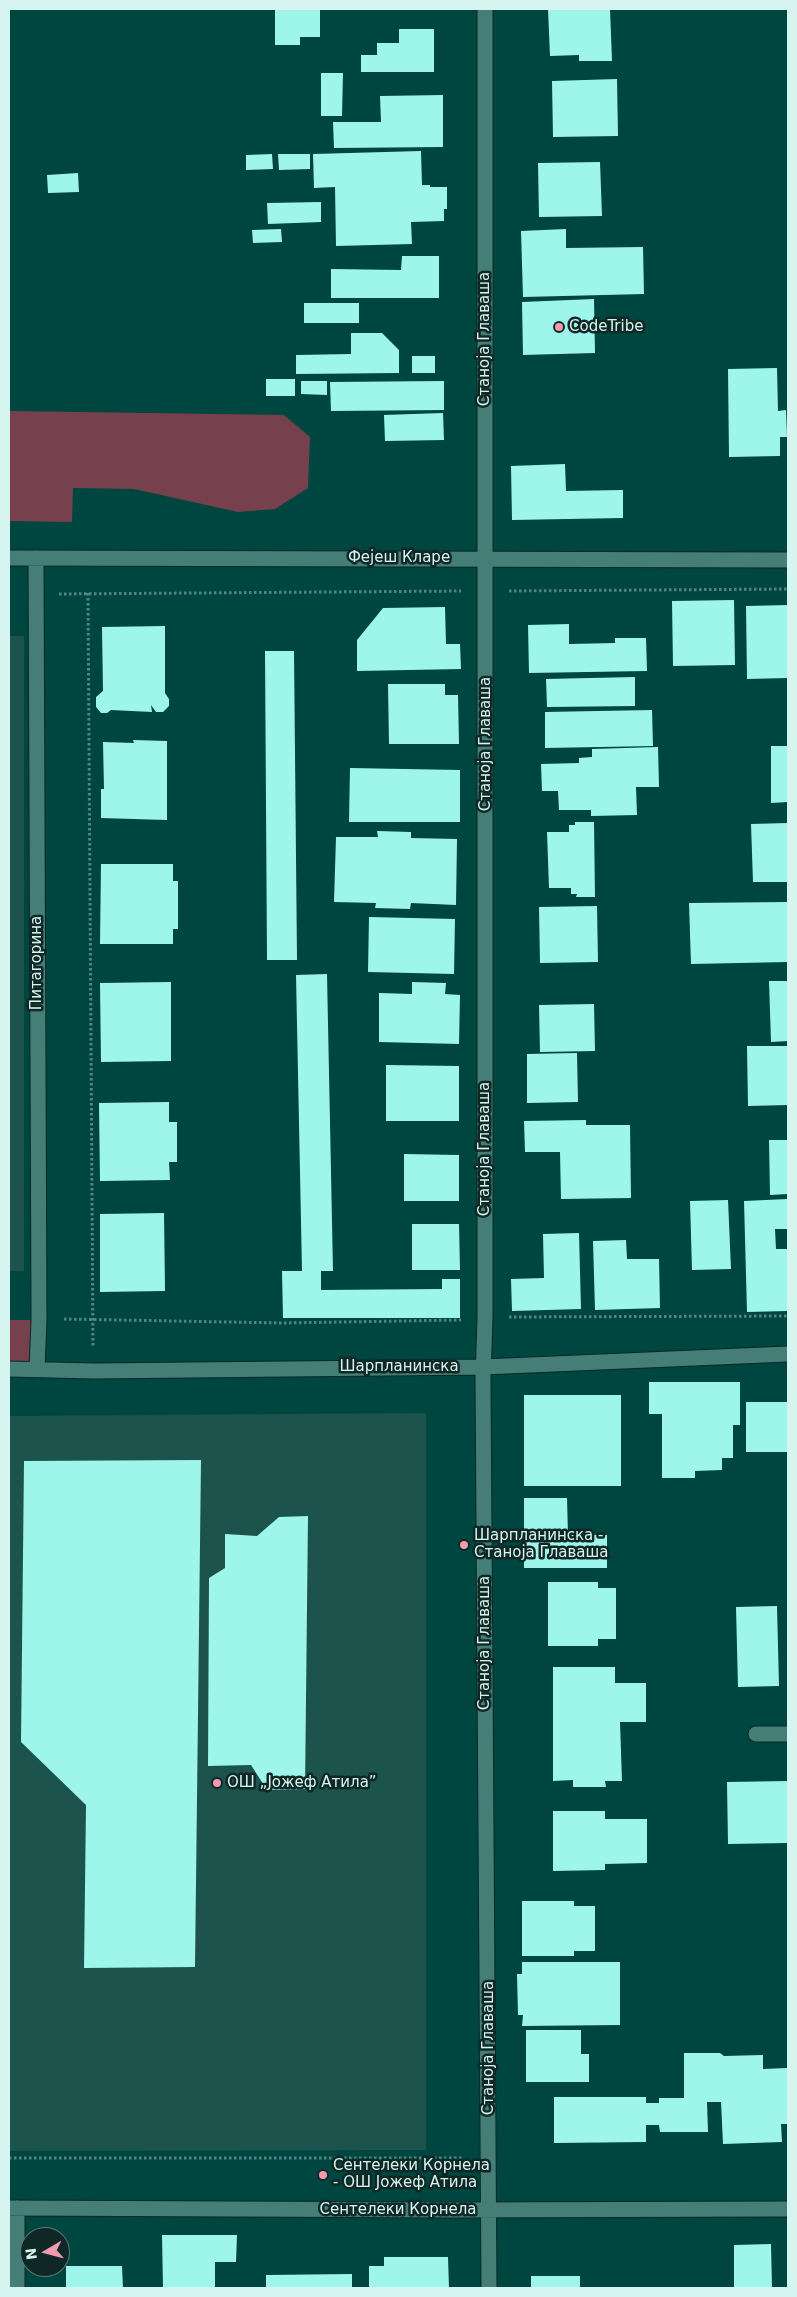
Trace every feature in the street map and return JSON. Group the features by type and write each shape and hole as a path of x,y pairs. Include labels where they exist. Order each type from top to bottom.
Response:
{"street":[{"name":"Станоја Главаша","path":"485,9 485,1318 483,1367 490,2158 489,2288"},
{"name":"Фејеш Кларе","path":"9,558 788,560"},
{"name":"Питагорина","path":"36,558 39,1312 37,1369"},
{"name":"Шарпланинска","path":"9,1369 483,1367 788,1354"},
{"path":"756,1734 788,1734"},
{"path":"13,2208 17,2288"},
{"name":"Сентелеки Корнела","path":"13,2208 788,2209"}],"path":[{"path":"36,594 788,589"},
{"path":"88,593 92,1319 94,1370"},
{"path":"92,1319 283,1323 485,1318 788,1316"},
{"path":"9,2158 490,2158"}],"shaded area":[{"path":"9,411 284,415 310,437 308,488 275,509 238,512 134,489 73,488 72,522 9,521"},
{"path":"9,636 24,636 24,1271 9,1271"},
{"path":"9,1320 39,1320 37,1369 9,1368"},
{"name":"ОШ „Јожеф Атила”","path":"426,1413 426,2150 9,2151 9,1416"}],"building":[{"path":"275,9 320,9 320,37 300,37 300,45 275,45"},
{"path":"548,9 610,9 612,61 579,61 579,55 550,56"},
{"path":"399,29 434,29 434,72 361,72 361,55 377,55 377,43 399,43"},
{"path":"321,73 343,73 342,116 321,116"},
{"path":"617,79 618,136 553,137 552,81"},
{"path":"443,95 443,147 334,148 333,122 381,122 380,96"},
{"path":"421,151 422,185 447,187 447,209 444,209 444,221 411,222 412,244 336,246 335,187 314,188 313,154"},
{"path":"272,154 273,169 246,170 246,155"},
{"path":"278,154 310,154 310,169 279,170"},
{"path":"600,162 602,216 539,217 538,163"},
{"path":"78,173 79,192 48,193 47,175"},
{"path":"321,202 321,222 268,224 267,203"},
{"path":"281,229 282,242 253,243 252,230"},
{"path":"566,229 566,248 643,247 644,294 523,297 521,231"},
{"path":"402,256 439,256 439,298 331,298 331,269 401,270"},
{"name":"CodeTribe","path":"594,299 595,353 523,355 522,302"},
{"path":"304,303 359,303 359,323 304,323"},
{"path":"351,333 382,333 399,350 399,373 296,374 296,355 351,354"},
{"path":"412,356 435,356 435,373 412,373"},
{"path":"777,368 778,411 786,410 787,437 780,437 780,456 729,457 728,369"},
{"path":"266,379 295,379 295,396 266,396"},
{"path":"301,381 327,381 327,395 301,394"},
{"path":"444,381 444,410 331,411 330,382"},
{"path":"443,413 444,440 385,441 384,415"},
{"path":"565,464 566,491 623,490 623,518 512,520 511,466"},
{"path":"734,600 735,665 673,666 672,601"},
{"path":"788,605 788,678 747,679 746,606"},
{"path":"445,607 446,644 460,644 461,669 357,671 357,640 383,608"},
{"path":"569,624 569,644 615,643 615,638 646,638 647,671 529,673 528,625"},
{"path":"165,626 165,693 169,699 169,706 163,712 156,712 151,705 152,712 111,710 107,713 101,713 96,707 96,697 103,691 102,627"},
{"path":"265,651 294,651 297,960 267,960"},
{"path":"635,677 635,706 547,707 546,679"},
{"path":"388,684 445,684 445,695 458,695 459,744 389,744"},
{"path":"652,710 653,746 545,748 545,712"},
{"path":"133,740 167,741 167,820 101,818 101,789 104,789 103,742 134,743"},
{"path":"771,746 788,746 788,802 771,803"},
{"path":"658,747 659,787 636,787 637,815 591,816 591,810 559,810 558,791 542,791 541,764 579,763 579,758 592,757 592,749"},
{"path":"350,768 460,770 460,822 349,822"},
{"path":"575,822 594,822 595,897 576,897 577,894 571,894 571,888 549,888 547,832 569,832 569,825 575,825"},
{"path":"788,823 788,882 753,882 751,824"},
{"path":"377,831 411,832 411,838 457,839 456,905 411,903 410,909 375,908 376,903 334,902 336,837 378,837"},
{"path":"101,864 173,864 173,881 178,881 178,929 173,929 173,944 100,944"},
{"path":"788,902 788,962 691,964 689,903"},
{"path":"597,906 598,962 540,963 539,907"},
{"path":"369,917 455,919 454,974 368,972"},
{"path":"327,974 333,1271 321,1271 321,1290 442,1289 442,1279 460,1279 460,1318 283,1318 282,1271 302,1271 296,975"},
{"path":"769,981 788,981 788,1041 771,1042"},
{"path":"171,982 171,1061 101,1062 100,983"},
{"path":"412,982 446,983 445,994 460,995 459,1044 379,1042 379,993 412,994"},
{"path":"594,1004 595,1051 540,1052 539,1005"},
{"path":"747,1046 788,1046 788,1105 748,1106"},
{"path":"577,1053 578,1102 527,1103 527,1054"},
{"path":"386,1065 459,1066 459,1121 386,1121"},
{"path":"169,1102 169,1122 177,1122 177,1162 169,1162 170,1180 100,1181 99,1103"},
{"path":"586,1120 586,1125 630,1125 631,1198 561,1199 560,1152 525,1152 524,1121"},
{"path":"769,1140 788,1140 788,1194 770,1195"},
{"path":"404,1154 459,1155 459,1201 404,1201"},
{"path":"788,1199 788,1229 775,1229 776,1249 788,1249 788,1311 747,1312 744,1201"},
{"path":"728,1200 731,1269 692,1270 690,1201"},
{"path":"164,1213 165,1291 100,1292 100,1214"},
{"path":"412,1224 459,1224 460,1270 412,1270"},
{"path":"579,1233 581,1309 512,1311 511,1279 544,1278 543,1234"},
{"path":"626,1240 627,1259 659,1259 660,1308 595,1310 593,1241"},
{"path":"649,1382 740,1382 740,1425 733,1425 733,1458 722,1458 722,1470 695,1471 695,1478 662,1478 662,1414 649,1414"},
{"path":"524,1395 621,1395 621,1486 524,1486"},
{"path":"746,1402 788,1402 788,1452 746,1452"},
{"path":"201,1460 195,1967 84,1968 86,1805 21,1742 24,1461"},
{"path":"524,1498 567,1498 568,1535 607,1535 607,1568 524,1568"},
{"path":"308,1516 305,1789 267,1790 251,1765 208,1766 209,1578 225,1568 225,1534 257,1536 279,1517"},
{"path":"548,1582 598,1582 598,1588 616,1588 616,1639 598,1639 598,1646 548,1646"},
{"path":"777,1606 779,1686 738,1687 736,1607"},
{"path":"553,1667 615,1667 615,1683 646,1683 646,1722 620,1722 622,1781 605,1781 606,1787 573,1787 573,1780 553,1781"},
{"path":"788,1781 788,1843 728,1844 727,1782"},
{"path":"553,1811 605,1811 605,1819 647,1819 647,1863 605,1864 605,1870 553,1871"},
{"path":"522,1901 574,1901 574,1906 595,1906 595,1951 574,1951 574,1956 522,1956"},
{"path":"522,1962 620,1962 620,2025 522,2026 523,2015 518,2015 517,1974 522,1974"},
{"path":"526,2030 581,2030 581,2054 589,2054 589,2082 526,2082"},
{"path":"684,2053 720,2053 724,2056 763,2055 763,2069 787,2068 788,2124 781,2124 782,2142 723,2144 721,2102 707,2102 708,2132 660,2132 659,2125 646,2125 646,2142 554,2143 554,2097 646,2097 646,2103 659,2103 659,2098 684,2098"},
{"path":"162,2235 237,2235 236,2262 215,2262 215,2288 163,2288"},
{"path":"771,2244 772,2288 734,2288 734,2245"},
{"path":"384,2257 448,2257 449,2288 369,2288 369,2266 384,2266"},
{"path":"70,2266 122,2266 123,2288 66,2288 66,2277 70,2277"},
{"path":"352,2274 352,2288 266,2288 266,2275"},
{"path":"531,2276 580,2276 580,2288 531,2288"}],"place":[{"name":"CodeTribe","path":"559,327"},
{"name":"Шарпланинска - Станоја Главаша","path":"464,1545"},
{"name":"ОШ „Јожеф Атила”","path":"217,1783"},
{"name":"Сентелеки Корнела - ОШ Јожеф Атила","path":"323,2175"}]}
